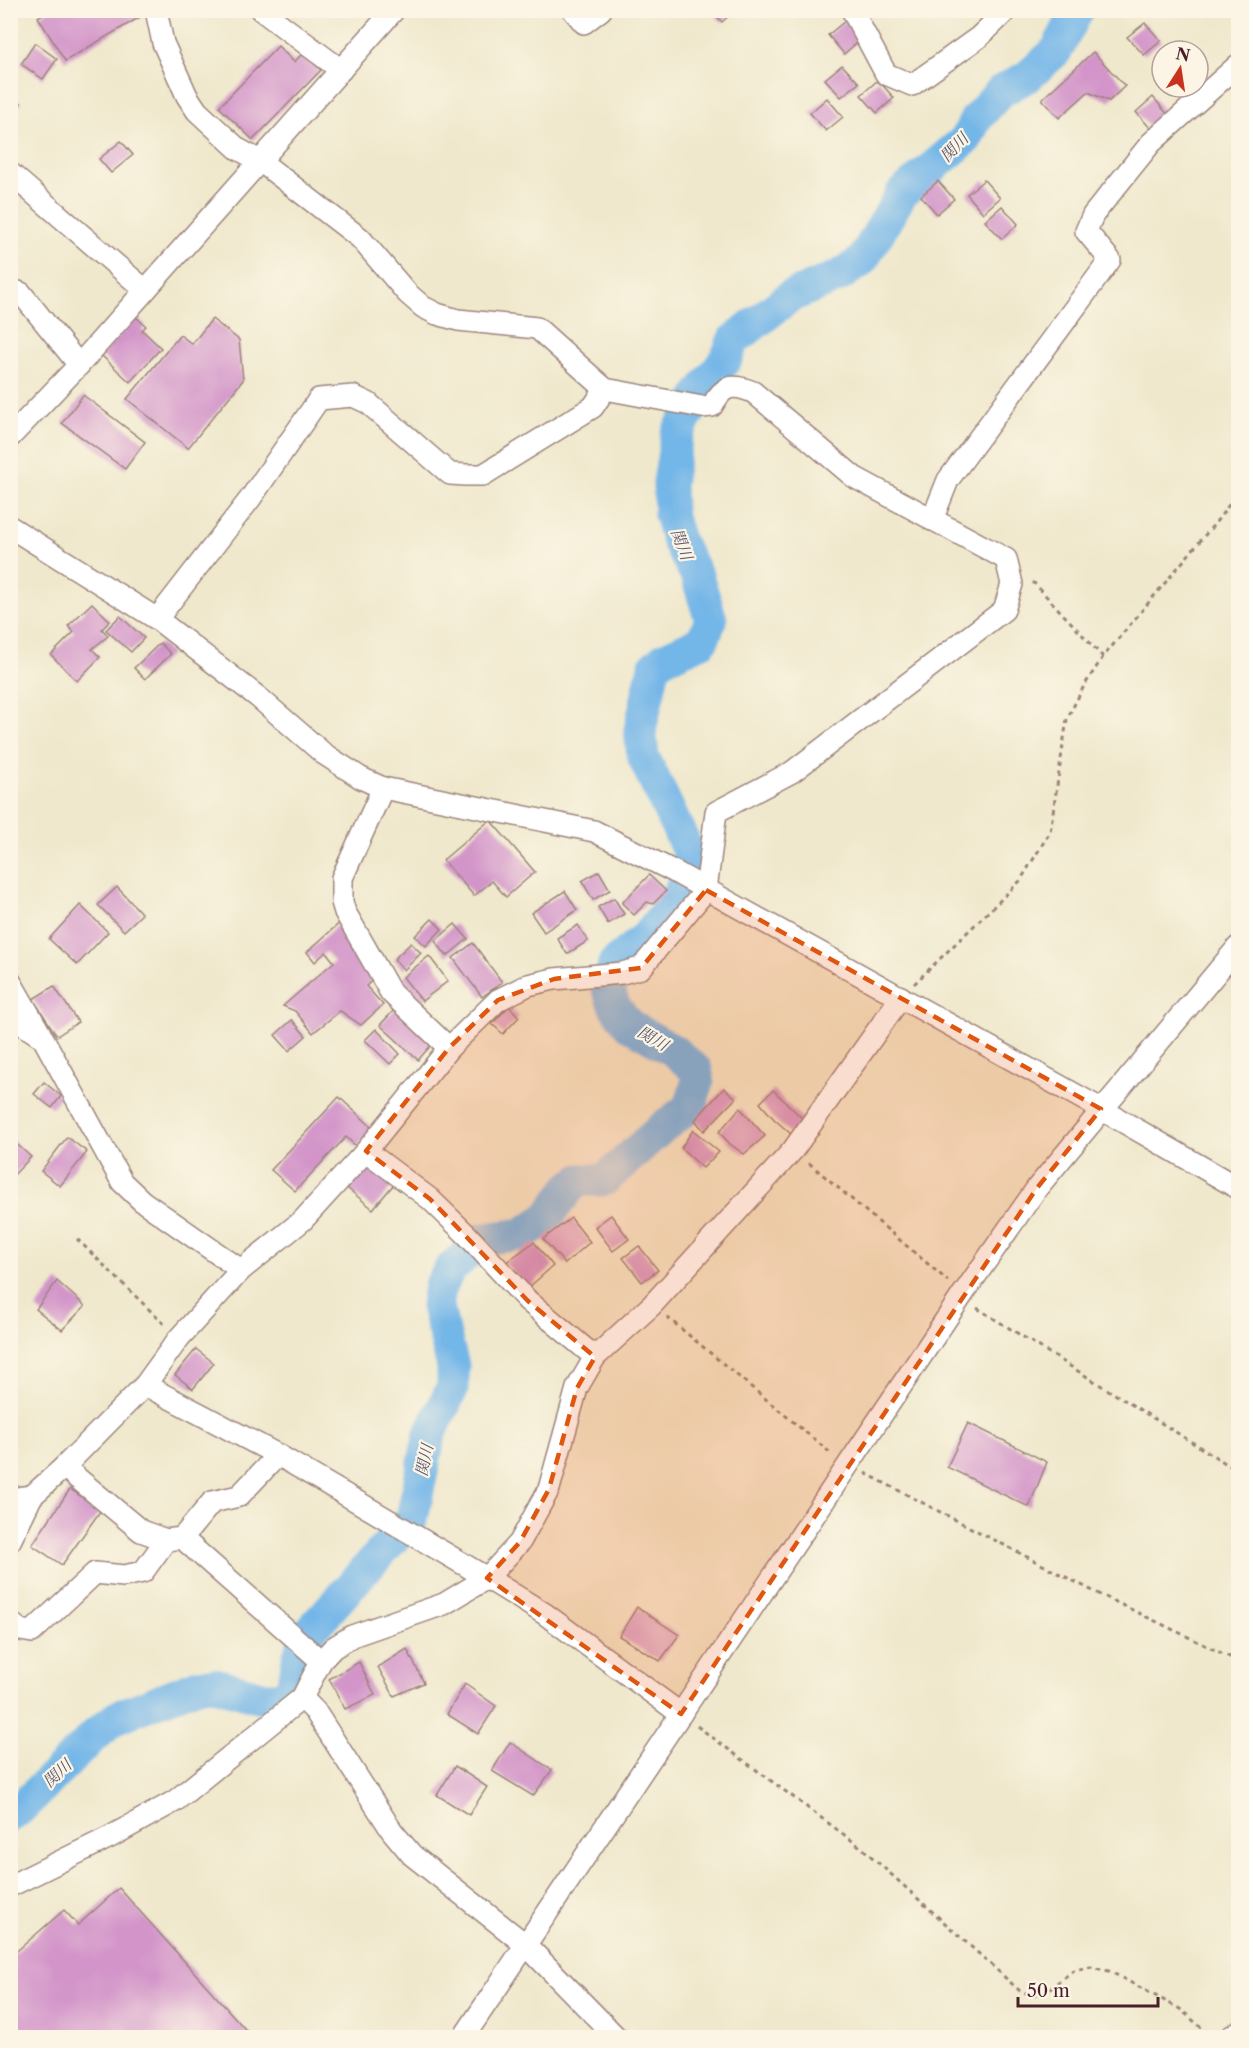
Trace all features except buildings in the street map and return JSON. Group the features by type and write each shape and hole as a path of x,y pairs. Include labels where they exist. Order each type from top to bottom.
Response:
{"street":[{"path":"10,1541 32,1496 145,1385 179,1338 241,1270 303,1220 366,1151 449,1048 498,1000 528,985 554,979 614,974 641,968 700,887 716,812 792,772 1004,610 1012,584 1006,559 854,477 753,392 740,387 727,387 718,395 712,406 692,405 605,389 537,328 458,320 423,307 407,293 360,238 260,161 238,149 197,111 187,96 163,43 156,10"},
{"path":"261,10 341,70"},
{"path":"10,437 79,365 394,10"},
{"path":"573,10 584,23 601,10"},
{"path":"852,10 886,74 912,85 979,37 1007,10"},
{"path":"932,520 948,480 1110,260 1086,231 1093,215 1151,143 1239,65"},
{"path":"10,173 145,290"},
{"path":"10,289 21,293 79,365"},
{"path":"157,619 250,499 319,399 353,396 368,403 450,474 483,475 593,407 605,389"},
{"path":"10,527 157,619 258,697 324,754 361,778 383,788 594,831 675,872 901,997 1239,1188"},
{"path":"383,788 342,878 342,902 345,912 390,993 449,1048"},
{"path":"463,2037 963,1294 1037,1188 1239,947"},
{"path":"10,981 123,1182 142,1201 241,1270"},
{"path":"64,1467 141,1531 174,1539 308,1650 333,1648 352,1636 444,1604 487,1578 520,1542 549,1489 577,1388 594,1357 652,1305 793,1150 901,997"},
{"path":"10,1016 43,1038"},
{"path":"366,1151 430,1199 468,1236 528,1302 594,1357"},
{"path":"145,1385 278,1455 396,1522 545,1614 681,1714"},
{"path":"10,1622 20,1630 32,1632 95,1573 124,1576 143,1572 212,1502 240,1496 278,1455"},
{"path":"10,1499 32,1496"},
{"path":"10,1886 110,1837 175,1801 302,1698 308,1650"},
{"path":"302,1698 315,1711 392,1831 412,1855 526,1945 616,2037"},
{"path":"1229,2037 1239,2032"}],"path":[{"path":"901,997 1020,881 1050,832 1067,718 1103,657 1239,493"},
{"path":"1012,584 1034,583 1103,657"},
{"path":"793,1150 963,1294 975,1307 1239,1471"},
{"path":"77,1239 179,1338"},
{"path":"652,1305 828,1453 1093,1591 1239,1661"},
{"path":"681,1714 862,1848 1020,1991 1032,1995 1045,1992 1074,1970 1091,1967 1108,1971 1180,2009 1212,2037"}],"highlighted area":[{"path":"706,890 1101,1109 1037,1188 681,1714 487,1578 520,1542 549,1489 577,1388 595,1357 528,1301 430,1199 366,1151 449,1048 498,1000 554,979 641,968"}],"waterway":[{"name":"関川","path":"10,1816 20,1809 99,1731 117,1717 198,1685 215,1684 265,1698 280,1698 292,1689 299,1655 309,1632 412,1518 430,1434 453,1387 453,1366 437,1306 440,1286 450,1269 484,1239 522,1234 546,1219 570,1187 580,1180 604,1180 663,1127 686,1110 692,1101 698,1080 696,1070 674,1051 629,1025 615,1007 608,989 614,964 645,938 677,898 694,863 643,756 640,730 654,667 663,659 702,641 711,620 697,576 678,541 670,514 669,483 677,434 699,395 726,359 733,341 789,297 839,276 862,261 902,193 966,139 976,119 1001,91 1027,77 1056,51 1078,10"}]}
